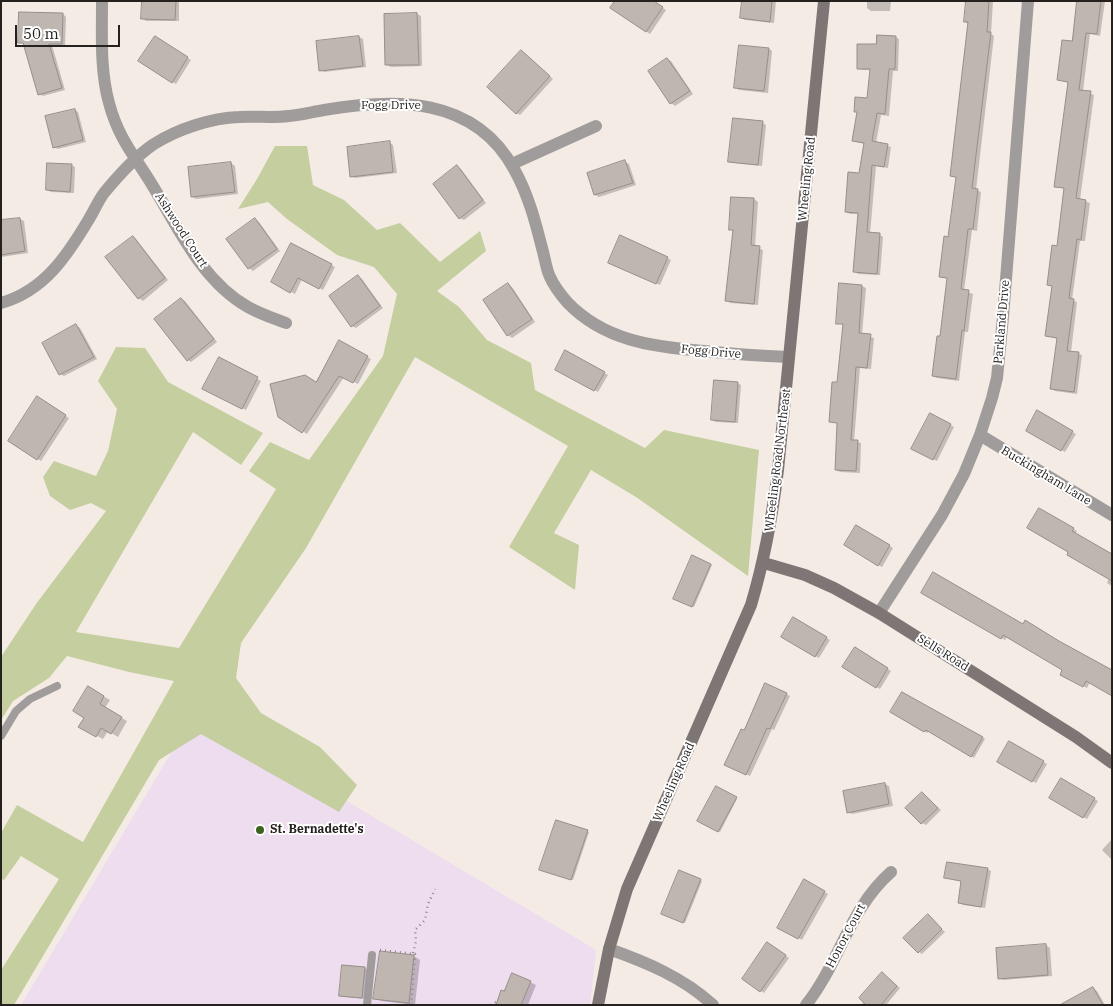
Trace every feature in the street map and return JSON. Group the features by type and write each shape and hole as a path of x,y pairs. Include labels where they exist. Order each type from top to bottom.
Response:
{"street":[{"name":"Ashwood Court","path":"102,1 105,81 108,101 122,139 202,266 215,281 247,307 286,323"},
{"name":"Wheeling Road","path":"789,357 824,1"},
{"name":"Parkland Drive","path":"879,614 944,511 964,474 980,435 992,398 998,369 1003,317 1028,1"},
{"name":"Fogg Drive","path":"1,303 24,294 51,274 72,247 104,194 135,159 166,138 202,123 222,118 291,116 364,104 406,104 446,110 465,118 498,144 512,164 529,198 550,277 561,295 591,323 628,340 648,345 747,355 789,357"},
{"path":"512,164 596,126"},
{"name":"Wheeling Road Northeast","path":"764,563 772,515 789,357"},
{"name":"Buckingham Lane","path":"980,435 1112,515"},
{"name":"Wheeling Road","path":"598,1005 609,948 627,888 751,605 764,563"},
{"name":"Sells Road","path":"764,563 805,575 834,588 1076,737 1112,763"},
{"name":"Honor Court","path":"806,1005 824,978 860,908 879,882 891,872"},
{"path":"609,948 664,972 713,1005"}],"lane":[{"path":"1,736 16,712 30,699 57,686"},
{"path":"366,1005 372,955"}],"path":[{"path":"411,1005 416,957 413,953 416,941 415,930 425,920 428,904 435,889"},
{"path":"372,955 379,950 413,953"},
{"path":"491,1005 494,1002 497,1003"}],"shaded area":[{"name":"St. Bernadette's","path":"196,711 596,950 590,1005 21,1005"}],"green space":[{"path":"275,146 307,146 313,185 344,200 377,230 400,223 440,262 480,231 486,251 437,291 459,307 487,340 531,363 535,390 645,448 664,430 759,450 748,576 636,497 591,470 554,533 579,545 575,590 509,547 568,446 415,357 306,548 241,643 236,678 261,713 320,747 357,785 339,812 201,734 159,760 14,1005 1,1005 1,970 59,879 21,856 4,880 1,879 1,833 17,805 83,842 174,681 67,656 49,678 13,701 1,720 1,657 36,604 106,511 91,503 70,510 50,496 43,477 54,461 96,476 108,451 117,409 98,381 116,347 145,348 168,382 263,433 241,465 193,432 76,632 179,648 276,489 249,471 270,442 309,460 383,356 397,294 374,267 337,255 287,219 268,202 238,209"}],"building":[{"path":"142,1 176,1 175,20 141,19"},
{"path":"615,1 654,1 663,7 646,32 610,8"},
{"path":"742,1 772,1 770,22 740,18"},
{"path":"966,1 989,1 987,32 991,32 972,188 978,189 973,229 968,229 961,289 969,290 956,379 932,376 937,336 940,336 947,278 939,277 944,236 948,237 956,177 950,176 968,22 964,22"},
{"path":"1077,1 1101,1 1097,34 1086,33 1079,90 1091,91 1076,198 1086,200 1081,240 1077,239 1069,298 1074,299 1067,351 1079,352 1074,392 1050,389 1057,338 1045,336 1052,286 1047,285 1052,245 1057,246 1064,188 1054,187 1068,82 1057,80 1062,40 1072,41"},
{"path":"19,12 63,13 62,44 49,44 62,88 38,95 23,43 18,43"},
{"path":"417,13 419,65 385,65 384,14"},
{"path":"877,35 896,36 895,69 889,69 885,114 877,113 872,141 888,144 884,167 872,165 867,232 880,233 877,274 853,272 858,213 845,212 848,172 859,173 864,143 852,141 857,112 854,112 855,97 867,98 870,69 857,69 857,44 876,44"},
{"path":"155,36 188,57 172,83 138,61"},
{"path":"359,36 363,66 319,71 316,41"},
{"path":"739,45 769,48 764,91 734,88"},
{"path":"521,50 550,76 516,114 487,87"},
{"path":"667,58 690,91 670,104 648,71"},
{"path":"75,109 83,140 53,148 45,116"},
{"path":"733,118 763,121 758,165 728,162"},
{"path":"390,141 393,172 350,177 347,147"},
{"path":"625,160 633,183 594,195 587,173"},
{"path":"231,162 235,192 191,197 188,167"},
{"path":"47,163 72,164 70,192 46,190"},
{"path":"457,165 483,200 459,219 433,184"},
{"path":"731,197 754,198 751,245 760,246 754,304 725,301 733,230 729,230"},
{"path":"20,218 25,251 1,255 1,220"},
{"path":"255,218 277,249 248,269 226,239"},
{"path":"620,235 668,257 656,284 608,263"},
{"path":"133,236 165,278 138,299 105,257"},
{"path":"291,243 332,264 319,289 298,278 290,293 271,282"},
{"path":"358,275 380,306 351,327 329,296"},
{"path":"508,283 532,319 507,336 483,300"},
{"path":"839,283 862,285 859,333 871,334 867,368 856,367 851,440 858,440 856,471 835,470 837,423 829,422 832,382 837,382 843,324 836,324"},
{"path":"181,298 214,339 187,361 154,319"},
{"path":"76,324 94,357 59,375 42,343"},
{"path":"339,340 368,356 353,383 339,376 302,433 278,417 270,384 305,375 316,382"},
{"path":"565,350 605,372 594,391 555,370"},
{"path":"219,357 258,377 242,409 202,389"},
{"path":"714,380 738,382 735,422 711,420"},
{"path":"37,396 66,415 37,460 8,441"},
{"path":"1037,410 1073,431 1061,451 1026,431"},
{"path":"930,413 951,424 933,460 911,449"},
{"path":"1039,508 1074,528 1072,531 1112,554 1112,581 1067,555 1068,552 1027,528"},
{"path":"856,525 890,545 878,566 844,545"},
{"path":"692,555 711,564 692,607 673,599"},
{"path":"933,572 1023,624 1025,620 1112,670 1112,696 1086,681 1083,687 1060,675 1062,670 1003,635 1001,639 921,593"},
{"path":"793,617 827,637 815,657 781,637"},
{"path":"855,647 888,668 876,688 842,667"},
{"path":"765,683 787,693 770,729 767,728 746,775 724,765 741,729 744,730"},
{"path":"88,686 104,696 100,704 122,717 111,734 101,728 96,737 78,727 84,718 73,711"},
{"path":"902,692 983,737 971,757 926,730 924,732 890,712"},
{"path":"1009,741 1044,761 1032,782 997,762"},
{"path":"1061,778 1095,798 1083,818 1049,798"},
{"path":"885,783 889,804 847,813 843,791"},
{"path":"716,786 737,797 718,832 697,821"},
{"path":"922,792 938,808 921,824 905,808"},
{"path":"556,820 588,830 571,880 539,870"},
{"path":"947,862 988,868 981,907 958,903 961,881 944,878"},
{"path":"679,870 701,879 683,923 661,914"},
{"path":"804,879 825,891 798,939 777,928"},
{"path":"928,914 942,929 918,953 903,938"},
{"path":"767,942 786,955 760,992 742,979"},
{"path":"1046,944 1048,975 998,979 996,948"},
{"path":"380,951 414,955 409,1003 373,999"},
{"path":"342,965 365,967 362,998 339,996"},
{"path":"882,972 897,986 881,1005 866,1005 859,998"},
{"path":"512,973 531,981 521,1005 496,1005 501,990 504,991"},
{"path":"1093,987 1103,1005 1060,1005"}],"place":[{"name":"St. Bernadette's","path":"260,830"}]}
